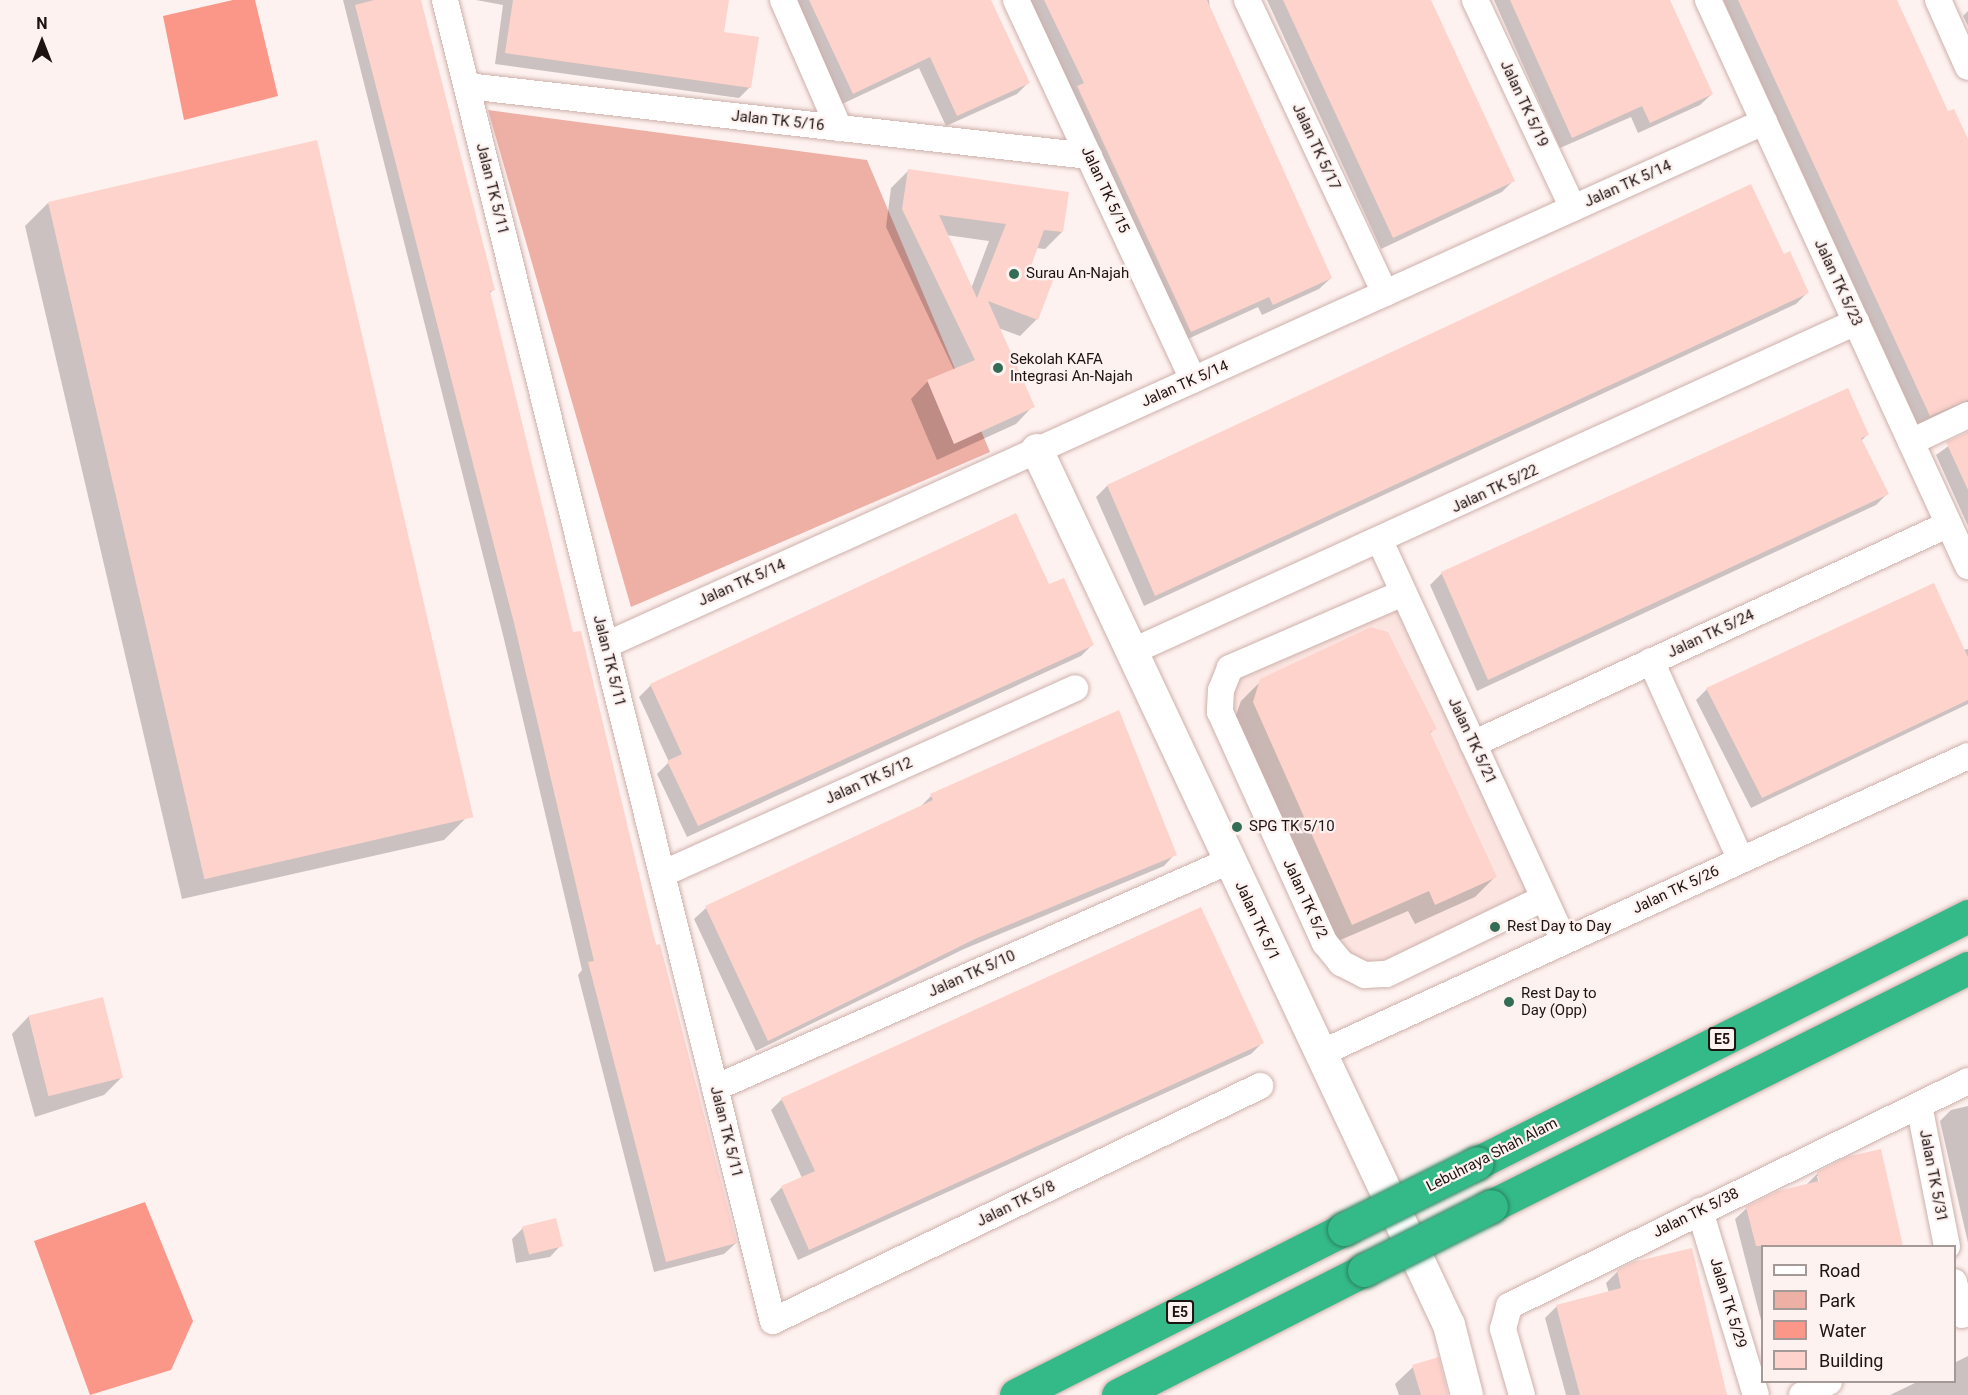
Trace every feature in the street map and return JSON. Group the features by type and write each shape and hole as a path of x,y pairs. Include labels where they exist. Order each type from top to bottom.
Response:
{"highway":[{"name":"Lebuhraya Shah Alam","path":"1016,1395 1968,916"},
{"path":"1118,1395 1968,968"}],"street":[{"name":"Jalan TK 5/11","path":"446,0 773,1322"},
{"path":"783,0 839,128"},
{"name":"Jalan TK 5/15","path":"1016,0 1194,380"},
{"name":"Jalan TK 5/17","path":"1247,0 1384,293"},
{"name":"Jalan TK 5/19","path":"1475,0 1573,208"},
{"name":"Jalan TK 5/23","path":"1708,0 1968,566"},
{"path":"1938,0 1968,67"},
{"name":"Jalan TK 5/16","path":"467,86 1089,156"},
{"name":"Jalan TK 5/14","path":"606,645 1764,122"},
{"name":"Jalan TK 5/22","path":"1131,652 1380,541 1856,322"},
{"path":"1911,442 1968,415"},
{"name":"Jalan TK 5/1","path":"1037,450 1319,1054 1449,1325 1467,1395"},
{"name":"Jalan TK 5/24","path":"1473,744 1949,524"},
{"name":"Jalan TK 5/21","path":"1380,541 1564,941"},
{"name":"Jalan TK 5/2","path":"1403,593 1230,669 1221,690 1220,712 1325,943 1349,967 1365,975 1387,974 1544,898"},
{"path":"1651,661 1741,860"},
{"name":"Jalan TK 5/12","path":"662,874 1075,688"},
{"name":"Jalan TK 5/26","path":"1319,1054 1968,756"},
{"name":"Jalan TK 5/10","path":"715,1088 1229,861"},
{"name":"Jalan TK 5/38","path":"1522,1395 1503,1329 1509,1306 1968,1081"},
{"name":"Jalan TK 5/8","path":"773,1322 1260,1086"},
{"name":"Jalan TK 5/31","path":"1919,1105 1947,1245"},
{"name":"Jalan TK 5/29","path":"1700,1211 1756,1395"},
{"path":"1956,1291 1961,1315"},
{"path":"1802,1395 1827,1383"}],"shaded area":[{"path":"1396,606 1533,894 1384,966 1346,957 1332,938 1230,709 1230,692 1237,676"}],"green space":[{"path":"488,110 867,160 990,452 631,607"}],"water":[{"path":"233,0 255,0 278,96 184,120 163,16"},
{"path":"145,1202 193,1321 171,1370 90,1395 34,1241"}],"building":[{"path":"374,0 421,0 495,290 490,291 573,632 581,631 656,945 660,944 737,1243 666,1262 588,962 594,961 514,623 355,5"},
{"path":"513,0 729,0 724,32 759,37 751,88 505,53"},
{"path":"809,0 991,0 1030,83 957,116 930,57 853,94"},
{"path":"1044,0 1207,0 1332,278 1273,305 1269,297 1191,332 1077,86 1084,83"},
{"path":"1283,0 1431,0 1515,181 1393,238"},
{"path":"1510,0 1670,0 1713,94 1650,123 1642,106 1572,138"},
{"path":"1738,0 1897,0 1948,111 1954,109 1968,139 1968,400 1930,416"},
{"path":"317,140 473,817 204,879 48,202"},
{"path":"908,169 1069,192 1063,232 1044,230 1030,269 1054,278 1038,320 988,301 1035,407 954,444 927,380 975,360 902,209","holes":["939,215 1006,224 977,298"]},
{"path":"1751,184 1784,254 1790,251 1809,293 1155,596 1107,485"},
{"path":"1848,388 1869,435 1861,438 1889,494 1488,680 1441,572"},
{"path":"1968,432 1968,490 1946,442"},
{"path":"1016,513 1049,584 1064,578 1094,645 698,826 667,761 682,754 650,684"},
{"path":"1934,583 1968,657 1968,700 1762,798 1706,688"},
{"path":"1371,627 1388,632 1437,729 1430,732 1497,877 1435,905 1429,891 1352,925 1253,702 1260,679"},
{"path":"1119,710 1177,855 977,938 768,1041 705,906 933,800 930,794"},
{"path":"1201,907 1264,1043 809,1250 781,1186 815,1171 781,1098"},
{"path":"103,997 123,1078 48,1096 28,1016"},
{"path":"1881,1149 1903,1245 1756,1246 1746,1207 1778,1191 1819,1181 1817,1172 1846,1157"},
{"path":"556,1218 563,1246 529,1255 522,1226"},
{"path":"1692,1248 1727,1395 1580,1395 1556,1305 1621,1288 1617,1270 1633,1262"},
{"path":"1439,1357 1448,1395 1421,1395 1412,1365"}],"place":[{"name":"Surau An-Najah","path":"1014,274"},
{"name":"Sekolah KAFA Integrasi An-Najah","path":"998,368"},
{"name":"SPG TK 5/10","path":"1237,827"},
{"name":"Rest Day to Day","path":"1495,927"},
{"name":"Rest Day to Day (Opp)","path":"1509,1002"}]}
